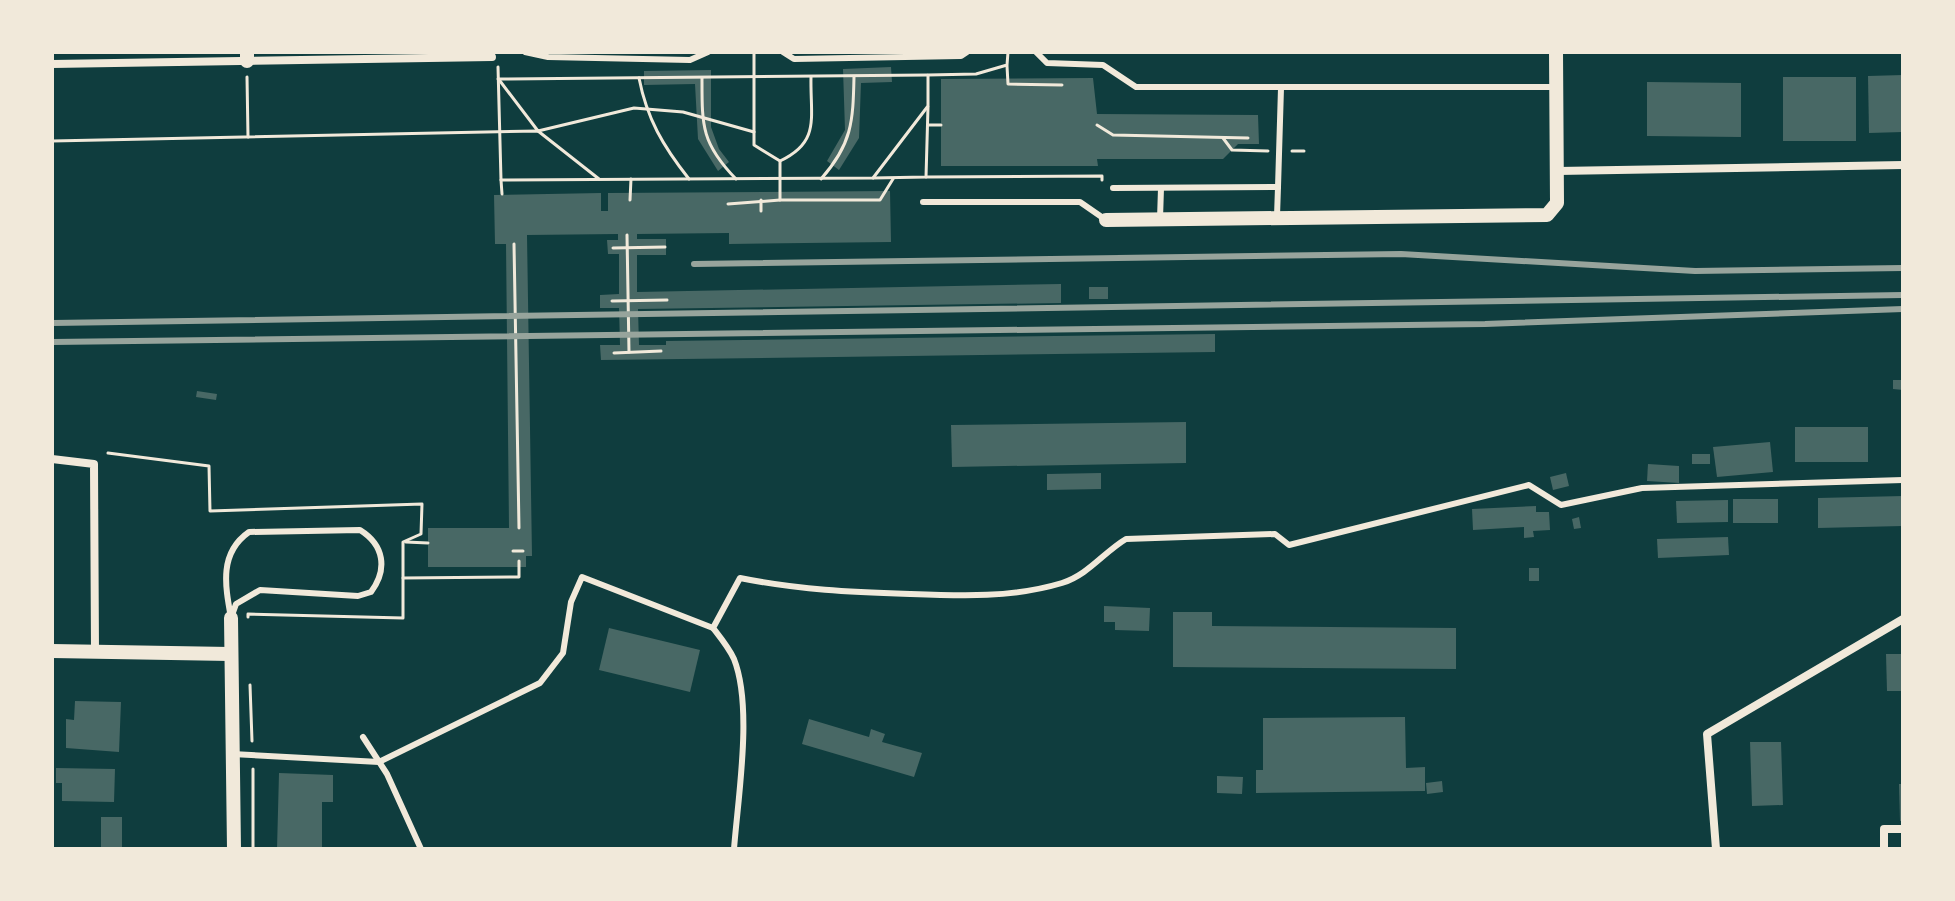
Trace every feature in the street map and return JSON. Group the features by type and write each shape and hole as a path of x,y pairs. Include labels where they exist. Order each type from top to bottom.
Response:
{"street":[{"path":"1106,220 1547,215 1557,203 1556,52"},
{"path":"52,64 247,57 492,57"},
{"path":"1558,171 1903,165"},
{"path":"52,459 94,464 95,651"},
{"path":"231,618 234,849"},
{"path":"1716,849 1707,734 1903,619"},
{"path":"52,651 230,654"},
{"path":"1884,849 1884,829 1903,829"}],"lane":[{"path":"525,52 548,57 690,60 708,52"},
{"path":"548,57 556,52"},
{"path":"783,52 794,59 961,56 967,52"},
{"path":"1036,52 1047,63 1103,65 1136,87 1557,87"},
{"path":"1277,218 1281,88"},
{"path":"1113,188 1278,187"},
{"path":"1160,219 1161,188"},
{"path":"923,202 1080,202 1106,220"},
{"path":"713,628 740,578 800,590 969,597 1009,594 1065,582 1105,559 1112,547 1126,539 1275,534 1289,545 1529,485 1561,505 1642,488 1903,480"},
{"path":"360,530 378,546 382,574 371,592 358,596 260,590 236,604 231,618 225,587 227,555 236,541 249,532 360,530"},
{"path":"232,754 379,762 540,683 563,653 571,602 582,577 713,628 733,658 739,685 742,730 734,849"},
{"path":"363,737 379,762 421,849"}],"path":[{"path":"754,52 754,145 780,161"},
{"path":"1008,52 1008,84 1062,85"},
{"path":"247,57 248,137"},
{"path":"498,79 976,74 1007,65"},
{"path":"498,66 502,194"},
{"path":"926,177 928,75"},
{"path":"780,161 801,151 810,137 811,77"},
{"path":"821,179 840,157 849,136 853,121 854,77"},
{"path":"639,78 645,109 659,141 689,179"},
{"path":"702,78 702,117 706,138 717,159 736,179"},
{"path":"498,79 538,131 599,179"},
{"path":"873,178 928,106"},
{"path":"52,141 538,131 605,114 645,109 702,117 754,132"},
{"path":"928,125 941,125"},
{"path":"1097,125 1113,135 1248,138"},
{"path":"1223,138 1232,150 1304,151"},
{"path":"780,161 780,200"},
{"path":"501,180 1102,176 1102,187"},
{"path":"630,200 631,179"},
{"path":"728,204 761,200 880,200 893,179"},
{"path":"761,200 761,211"},
{"path":"627,235 629,352"},
{"path":"514,244 519,528"},
{"path":"613,248 665,247"},
{"path":"612,301 667,300"},
{"path":"614,353 661,351"},
{"path":"108,453 209,466 210,511 422,504 421,534 403,542"},
{"path":"403,542 428,543"},
{"path":"249,630 248,614 403,618 403,542"},
{"path":"513,551 523,551"},
{"path":"403,578 519,577 519,561"},
{"path":"250,677 253,849"}],"building":[{"path":"891,67 892,82 861,83 859,138 839,170 827,161 845,130 843,69"},
{"path":"711,70 711,127 719,149 729,162 718,171 698,139 695,84 644,85 644,71"},
{"path":"1903,75 1903,132 1869,133 1868,76"},
{"path":"1783,77 1856,77 1856,141 1783,141"},
{"path":"1093,78 1097,114 1258,115 1259,144 1238,144 1223,159 1097,159 1098,166 941,166 941,79"},
{"path":"1647,82 1741,83 1741,137 1647,136"},
{"path":"890,191 891,242 729,244 729,233 637,234 637,239 666,239 666,255 637,255 637,292 1061,284 1061,303 638,309 639,345 666,345 666,341 1215,334 1215,352 601,360 600,345 620,345 619,308 600,308 600,295 619,294 619,254 608,254 607,240 618,240 618,234 527,235 532,556 526,556 526,567 428,567 428,528 509,528 506,244 495,244 494,195 601,193 601,211 608,211 608,193"},
{"path":"1089,287 1108,287 1108,299 1089,299"},
{"path":"1893,380 1903,380 1903,390 1893,389"},
{"path":"197,391 217,394 216,400 196,397"},
{"path":"1186,422 1186,463 952,467 951,425"},
{"path":"1795,427 1868,427 1868,462 1795,462"},
{"path":"1770,442 1773,472 1717,477 1713,447"},
{"path":"1692,454 1710,454 1710,464 1692,464"},
{"path":"1648,464 1679,466 1679,483 1647,481"},
{"path":"1101,473 1101,489 1047,490 1047,474"},
{"path":"1566,473 1569,486 1553,490 1550,477"},
{"path":"1903,496 1903,526 1818,528 1818,498"},
{"path":"1733,499 1778,499 1778,523 1733,523"},
{"path":"1728,500 1728,522 1677,523 1676,501"},
{"path":"1536,506 1536,512 1549,512 1550,530 1533,531 1534,537 1524,538 1524,527 1473,530 1472,509"},
{"path":"1579,517 1581,528 1574,529 1572,519"},
{"path":"1728,537 1729,555 1658,558 1657,539"},
{"path":"1529,568 1539,568 1539,581 1529,581"},
{"path":"1104,606 1150,608 1149,631 1115,630 1115,622 1104,622"},
{"path":"1173,612 1212,612 1212,626 1456,628 1456,669 1173,667"},
{"path":"609,628 700,650 690,692 599,670"},
{"path":"1886,654 1903,654 1903,691 1887,691"},
{"path":"75,701 121,702 119,752 66,748 66,719 74,720"},
{"path":"1405,717 1406,768 1425,767 1425,791 1256,793 1256,770 1263,770 1263,718"},
{"path":"809,719 869,737 871,729 885,734 882,742 922,753 914,777 802,744"},
{"path":"1750,742 1781,742 1783,805 1752,806"},
{"path":"56,768 115,769 114,802 62,801 62,783 56,783"},
{"path":"279,773 333,775 333,802 322,802 322,849 277,849"},
{"path":"1217,776 1243,777 1242,794 1217,793"},
{"path":"1442,781 1443,792 1427,794 1426,783"},
{"path":"1899,784 1903,784 1903,821 1900,821"},
{"path":"101,817 122,817 122,849 101,849"}],"railway":[{"path":"694,264 1401,254 1695,271 1903,268"},
{"path":"52,323 1903,295"},
{"path":"52,342 1485,324 1903,309"}]}
